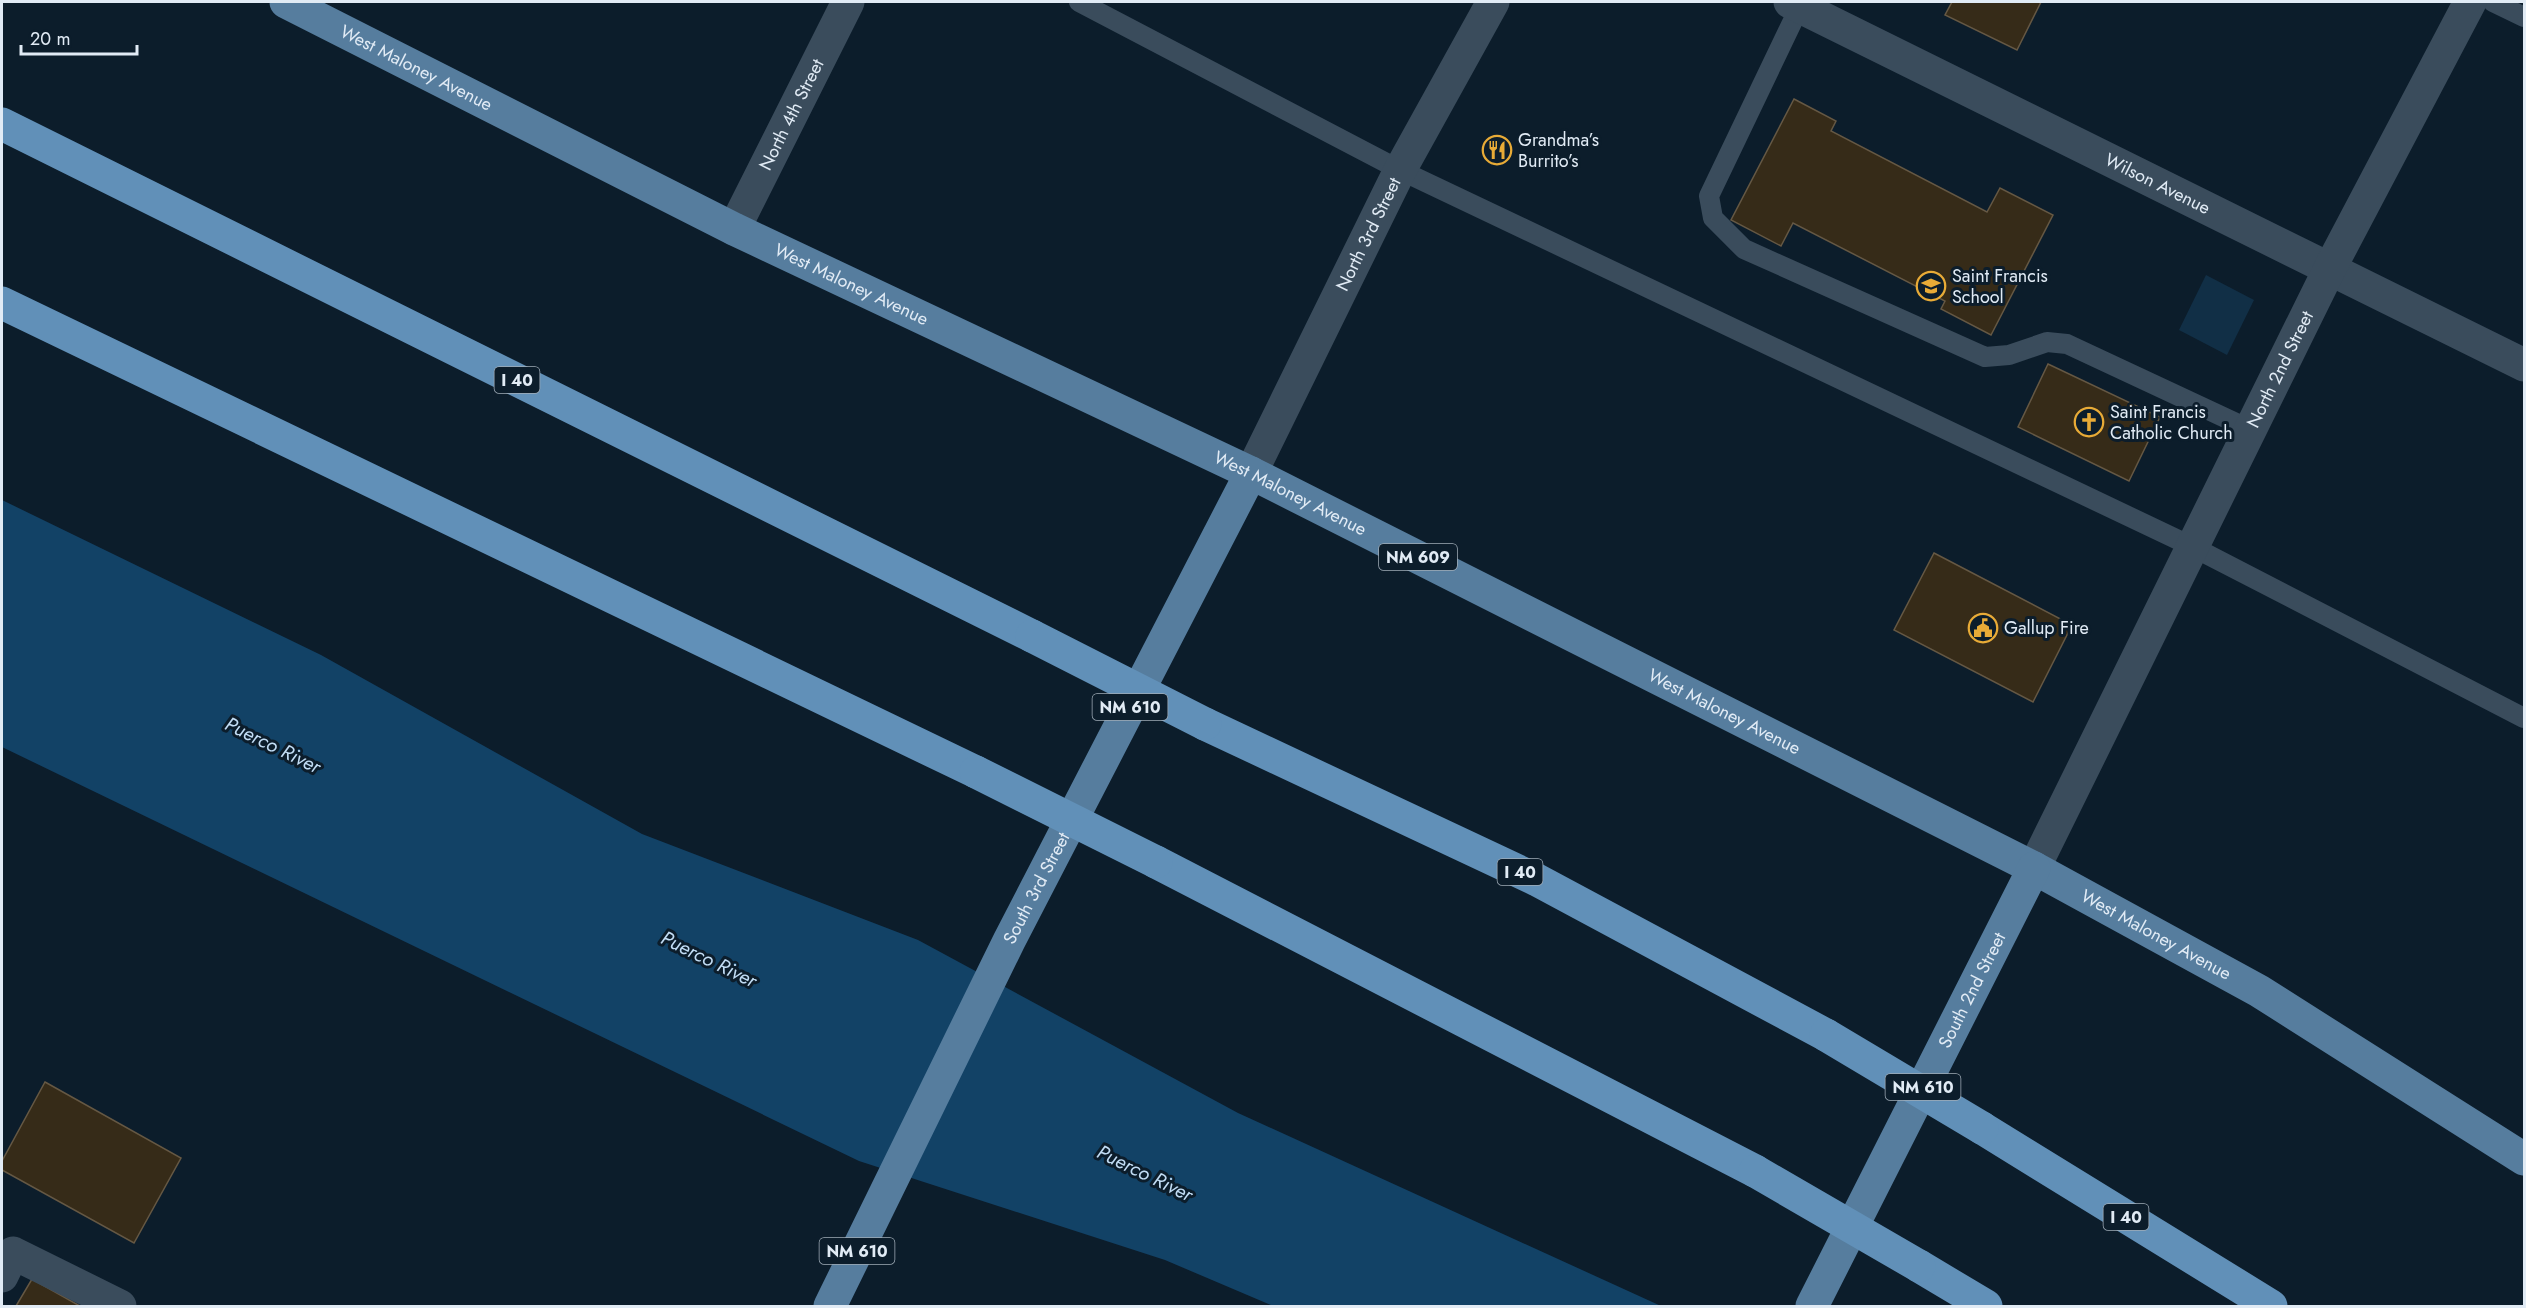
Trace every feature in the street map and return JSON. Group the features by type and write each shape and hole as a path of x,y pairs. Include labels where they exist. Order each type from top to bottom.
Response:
{"highway":[{"name":"I 40","path":"2,124 1205,724 1537,880 1826,1035 2271,1306"},
{"path":"2,303 976,772 1156,862 1755,1171 1986,1306"}],"main road":[{"name":"West Maloney Avenue","path":"286,2 734,229 1251,473 2034,868 2259,991 2524,1159"},
{"name":"South 3rd Street","path":"830,1306 1010,941 1251,473"},
{"name":"South 2nd Street","path":"1812,1306 2034,868"}],"street":[{"name":"North 4th Street","path":"734,229 848,2"},
{"name":"North 3rd Street","path":"1251,473 1400,170 1493,2"},
{"name":"North 2nd Street","path":"2034,868 2330,268 2470,2"},
{"name":"Wilson Avenue","path":"1795,4 2524,365"},
{"path":"8,1264 120,1306"}],"lane":[{"path":"1079,2 1400,170 2191,546 2524,718"},
{"path":"2493,2 2524,17"},
{"path":"1795,4 1709,196 1713,219 1743,249 1985,357 2009,355 2047,342 2067,344 2249,429"}],"shaded area":[{"path":"2206,275 2254,300 2227,355 2179,330"}],"water":[{"name":"Puerco River","path":"2,500 321,655 642,834 918,940 1238,1113 1661,1306 1273,1306 1165,1260 859,1161 2,747"}],"building":[{"path":"1952,2 2041,2 2017,50 1945,15"},
{"path":"1794,99 1836,121 1831,131 1987,212 2000,188 2053,215 1991,335 1941,309 1945,301 1793,223 1781,246 1731,220"},
{"name":"Saint Francis Catholic Church","path":"2048,364 2160,417 2129,481 2018,427"},
{"name":"Gallup Fire","path":"1934,553 2072,625 2033,702 1894,630"},
{"path":"45,1082 181,1158 134,1243 2,1170 2,1161"},
{"path":"32,1279 80,1306 16,1306"}],"place":[{"name":"Grandma’s Burrito’s","path":"1497,150"},
{"name":"Saint Francis School","path":"1931,286"},
{"name":"Saint Francis Catholic Church","path":"2089,422"},
{"name":"Gallup Fire","path":"1983,628"}]}
